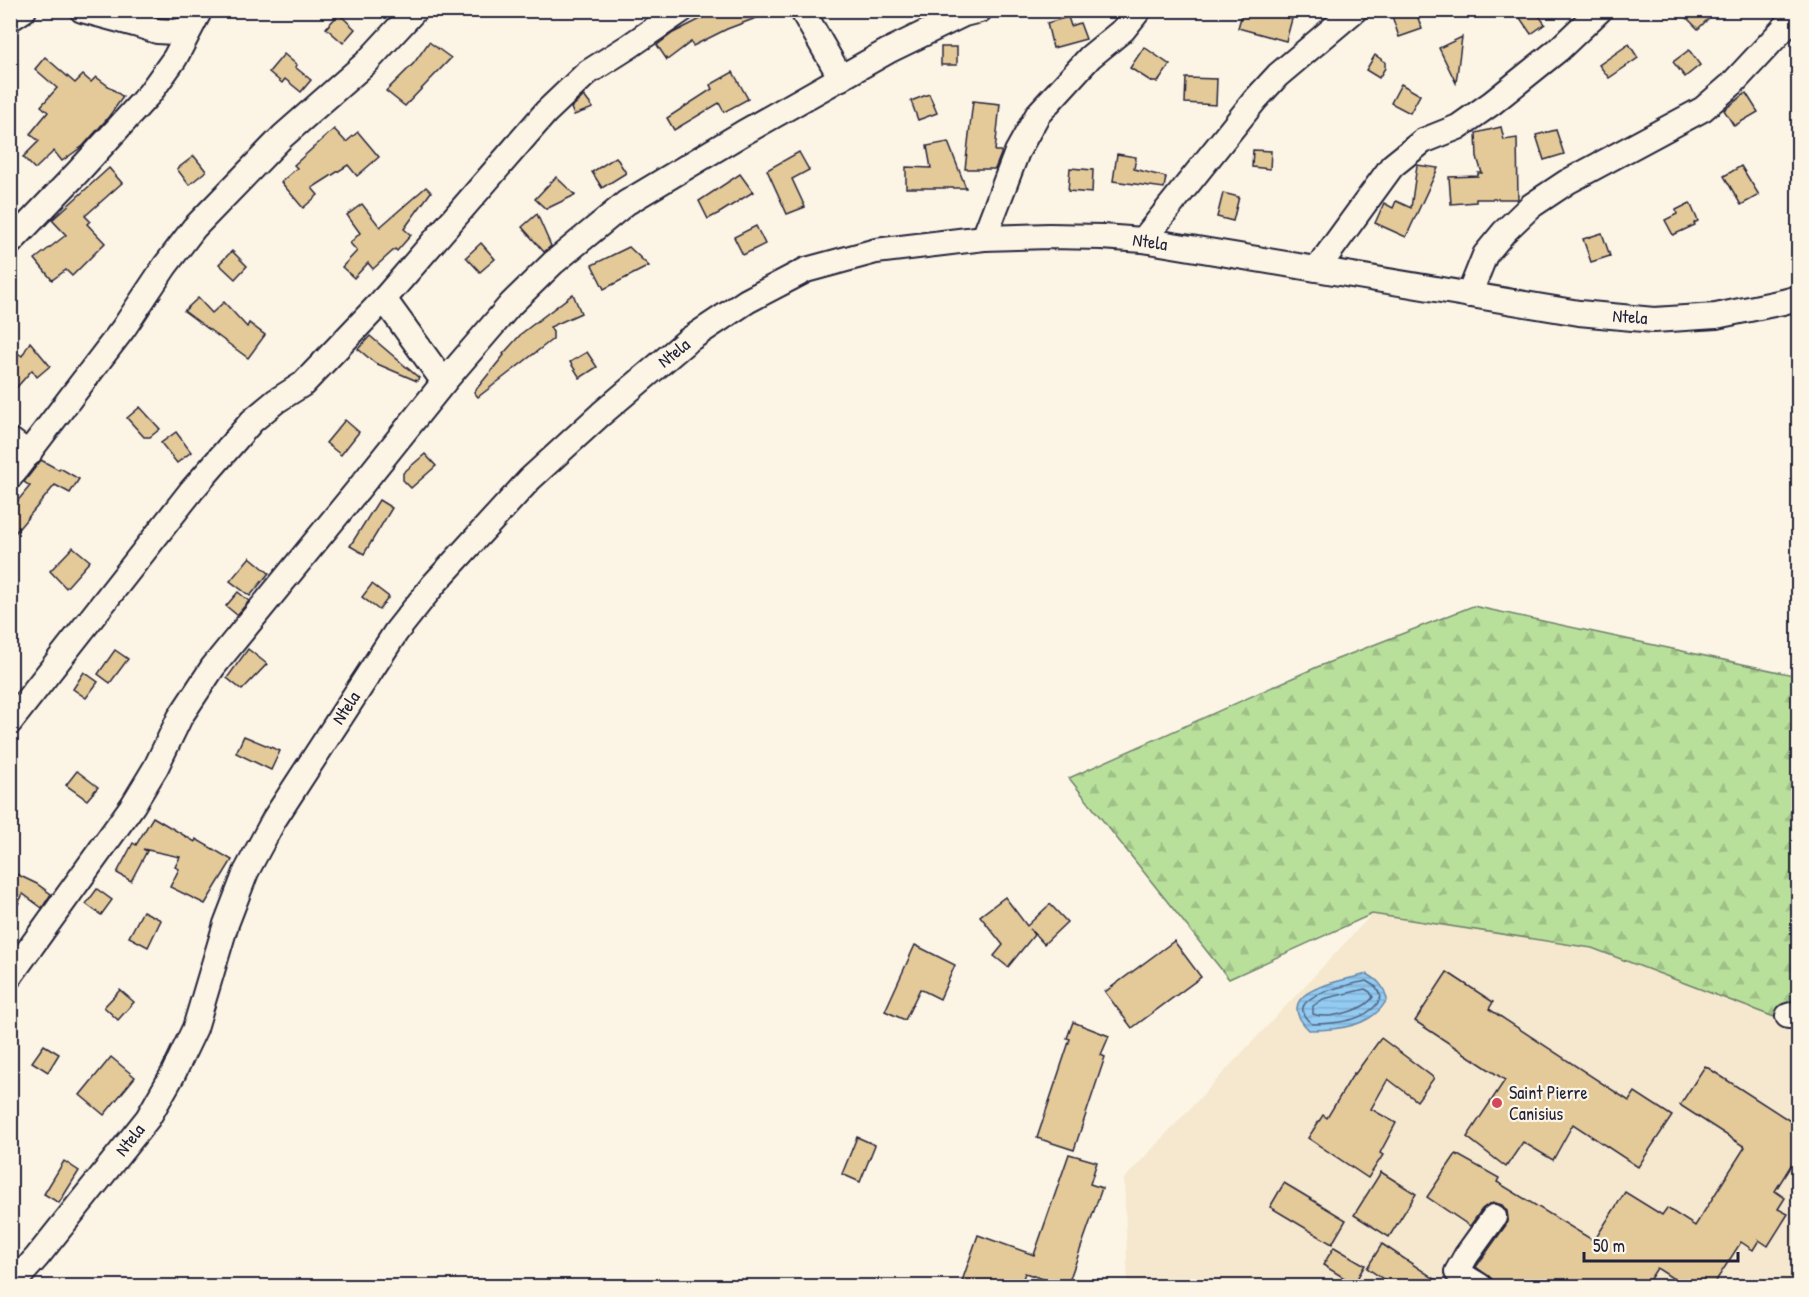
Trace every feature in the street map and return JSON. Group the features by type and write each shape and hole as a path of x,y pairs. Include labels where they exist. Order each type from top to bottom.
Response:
{"street":[{"path":"10,18 24,10"},
{"path":"82,10 157,31 174,33 194,20"},
{"path":"10,477 20,447 123,328 194,228 283,136 366,63 415,10"},
{"path":"10,722 198,482 252,421 276,401 303,384 384,299 546,112 587,73 682,10"},
{"path":"802,10 841,78"},
{"path":"10,976 133,805 156,767 180,717 213,667 444,382 511,304 545,271 626,203 743,133 922,33 964,14 980,10"},
{"path":"984,238 1017,152 1038,114 1090,57 1123,30 1139,10"},
{"path":"1143,240 1255,100 1278,75 1354,10"},
{"path":"1317,269 1392,166 1423,141 1458,127 1492,103 1558,50 1599,10"},
{"path":"1469,295 1485,255 1504,232 1531,206 1567,182 1703,110 1732,84 1798,13"},
{"path":"10,243 150,93 175,58 194,20"},
{"name":"Ntela","path":"11,1287 148,1118 195,1028 226,924 246,872 275,818 396,632 434,584 530,479 618,399 687,341 747,301 806,270 876,251 984,238 1049,236 1143,240 1579,313 1654,320 1716,315 1798,298"},
{"path":"384,299 444,382"},
{"path":"1480,1287 1454,1279 1466,1256 1494,1217"}],"shaded area":[{"name":"Saint Pierre Canisius","path":"1372,914 1592,948 1798,1026 1798,1273 1796,1281 1790,1286 1128,1286 1124,1179"}],"green space":[{"path":"1473,606 1798,676 1798,1026 1592,948 1372,914 1229,979 1069,778 1317,667"}],"water":[{"path":"1367,974 1382,987 1387,999 1373,1016 1343,1028 1309,1030 1299,1016 1297,1005 1303,997 1327,984"}],"building":[{"path":"718,10 722,14 731,10 772,12 727,29 693,46 691,42 667,60 657,45 673,33"},
{"path":"1243,10 1260,10 1292,19 1286,41 1238,28"},
{"path":"1390,10 1415,10 1422,29 1399,37"},
{"path":"1535,10 1545,24 1531,34 1520,18"},
{"path":"1679,10 1717,10 1698,29"},
{"path":"339,14 355,29 343,43 326,28"},
{"path":"1068,17 1071,26 1080,23 1086,39 1053,48 1047,23"},
{"path":"1462,37 1456,83 1439,48"},
{"path":"429,42 451,58 405,106 386,91 414,63"},
{"path":"1629,44 1638,58 1609,78 1599,65"},
{"path":"941,47 957,47 957,65 941,65"},
{"path":"1144,47 1170,65 1158,82 1152,82 1130,68"},
{"path":"1689,50 1700,65 1685,77 1673,62"},
{"path":"284,54 311,80 301,92 285,79 282,83 269,72"},
{"path":"1375,55 1385,62 1385,68 1379,78 1366,70"},
{"path":"45,57 75,83 83,75 91,82 96,77 123,97 83,146 62,161 54,151 35,169 23,157 39,141 30,134 48,112 41,106 57,88 35,69"},
{"path":"733,72 748,99 724,112 719,103 674,130 667,118 712,89 710,85"},
{"path":"1186,78 1217,79 1216,105 1185,103"},
{"path":"1401,84 1420,95 1410,113 1391,103"},
{"path":"1746,93 1758,112 1734,126 1724,110"},
{"path":"929,94 937,113 918,120 911,101"},
{"path":"584,96 593,108 574,115 571,108"},
{"path":"973,101 1000,104 995,151 1001,151 1001,154 995,169 965,169"},
{"path":"1501,127 1504,140 1517,138 1518,199 1476,199 1476,202 1451,204 1449,177 1478,176 1478,173 1482,173 1477,157 1476,133"},
{"path":"334,129 346,142 358,132 379,157 357,176 348,165 312,188 318,195 303,208 281,182 297,168 294,165"},
{"path":"1556,130 1564,154 1544,160 1536,135"},
{"path":"948,142 966,188 906,188 906,167 931,168 927,146"},
{"path":"1253,150 1271,151 1270,169 1252,167"},
{"path":"799,152 809,170 792,179 805,207 787,214 767,170"},
{"path":"1117,154 1136,157 1134,169 1166,177 1164,188 1113,181"},
{"path":"194,156 206,171 189,185 177,169"},
{"path":"616,157 626,173 602,188 592,172"},
{"path":"1417,165 1438,168 1406,237 1375,223 1384,203 1393,208 1396,201 1411,208"},
{"path":"1741,166 1759,195 1741,205 1724,176"},
{"path":"109,168 122,183 85,216 90,221 87,224 105,243 72,276 66,270 52,280 35,259 66,235 52,220"},
{"path":"1070,168 1093,170 1092,193 1068,191"},
{"path":"740,174 753,192 708,219 699,201"},
{"path":"556,177 575,195 546,209 535,199"},
{"path":"426,187 431,192 404,229 411,235 397,251 395,249 373,269 368,263 354,278 342,267 357,251 350,243 360,233 347,215 362,204 380,227"},
{"path":"1223,193 1239,197 1233,221 1217,217"},
{"path":"1690,203 1698,221 1694,223 1695,225 1673,235 1665,220 1677,214 1676,210"},
{"path":"537,214 551,246 544,252 522,227"},
{"path":"756,226 765,244 743,255 734,237"},
{"path":"1602,233 1610,256 1591,262 1583,239"},
{"path":"481,243 495,259 480,272 466,257"},
{"path":"629,247 649,266 604,289 592,265"},
{"path":"232,251 247,266 235,279 219,264"},
{"path":"573,294 581,313 550,327 553,339 478,397 474,392 522,333"},
{"path":"198,298 212,313 224,302 247,327 249,323 265,335 248,358 184,311"},
{"path":"370,336 419,378 417,381 375,363 358,349"},
{"path":"30,342 50,366 37,377 32,370 10,395 10,348 22,356"},
{"path":"587,352 597,367 580,378 570,362"},
{"path":"140,407 160,429 150,437 144,437 127,418"},
{"path":"345,420 359,432 341,455 326,443"},
{"path":"176,432 191,452 177,463 161,443"},
{"path":"425,454 436,466 411,488 403,480 403,473"},
{"path":"41,460 79,479 70,493 55,485 10,539 10,510 30,486 24,482"},
{"path":"379,500 392,508 364,554 350,546"},
{"path":"73,547 90,561 66,588 50,571"},
{"path":"250,557 269,573 250,596 230,581"},
{"path":"372,584 389,597 379,610 362,597"},
{"path":"238,592 249,601 237,615 226,606"},
{"path":"248,649 267,664 242,690 227,678"},
{"path":"115,650 128,659 110,683 98,674"},
{"path":"84,672 98,682 86,698 73,689"},
{"path":"244,736 280,751 271,770 236,753"},
{"path":"77,771 98,787 87,800 66,785"},
{"path":"153,817 195,842 196,839 232,860 205,904 170,887 179,869 175,867 180,857 143,849 147,851 131,881 117,873 133,843 136,845"},
{"path":"10,871 37,884 51,894 42,908 23,894 10,921"},
{"path":"97,889 112,900 101,915 86,904"},
{"path":"1005,897 1027,926 1050,904 1067,922 1044,944 1030,929 1034,935 1008,967 994,956 1003,945 980,916"},
{"path":"143,911 161,920 148,947 129,937"},
{"path":"1174,941 1201,977 1132,1028 1105,992"},
{"path":"915,945 955,965 940,999 920,989 905,1020 885,1011"},
{"path":"1447,972 1493,1002 1489,1009 1629,1101 1635,1092 1672,1116 1638,1167 1573,1124 1553,1160 1523,1142 1506,1167 1467,1137 1505,1080 1415,1021"},
{"path":"120,990 134,1002 118,1020 104,1007"},
{"path":"1073,1022 1109,1036 1101,1055 1105,1057 1074,1150 1037,1138 1070,1039 1067,1038"},
{"path":"1381,1038 1434,1078 1417,1101 1388,1079 1371,1109 1396,1123 1380,1153 1383,1155 1368,1178 1308,1138 1323,1115 1327,1118 1354,1073"},
{"path":"44,1045 59,1054 48,1072 32,1062"},
{"path":"111,1057 135,1077 104,1115 80,1095"},
{"path":"1705,1066 1798,1126 1798,1154 1775,1191 1785,1198 1778,1209 1788,1214 1768,1246 1759,1240 1753,1250 1741,1242 1712,1287 1686,1287 1657,1268 1645,1287 1494,1287 1492,1279 1476,1267 1506,1225 1507,1211 1502,1205 1489,1204 1482,1209 1470,1226 1427,1197 1456,1154 1499,1178 1497,1182 1594,1241 1625,1192 1662,1215 1667,1208 1695,1226 1745,1147 1680,1105"},
{"path":"857,1137 875,1145 860,1182 842,1174"},
{"path":"1069,1154 1097,1162 1090,1184 1102,1188 1067,1287 1025,1273 1020,1287 960,1287 978,1235 1034,1255"},
{"path":"64,1161 79,1171 59,1203 44,1194"},
{"path":"1381,1172 1416,1194 1389,1237 1354,1215"},
{"path":"1284,1183 1346,1220 1332,1244 1270,1207"},
{"path":"1382,1244 1447,1287 1395,1287 1367,1268"},
{"path":"1334,1247 1365,1265 1354,1284 1323,1265"}],"place":[{"name":"Saint Pierre Canisius","path":"1497,1103"}]}
